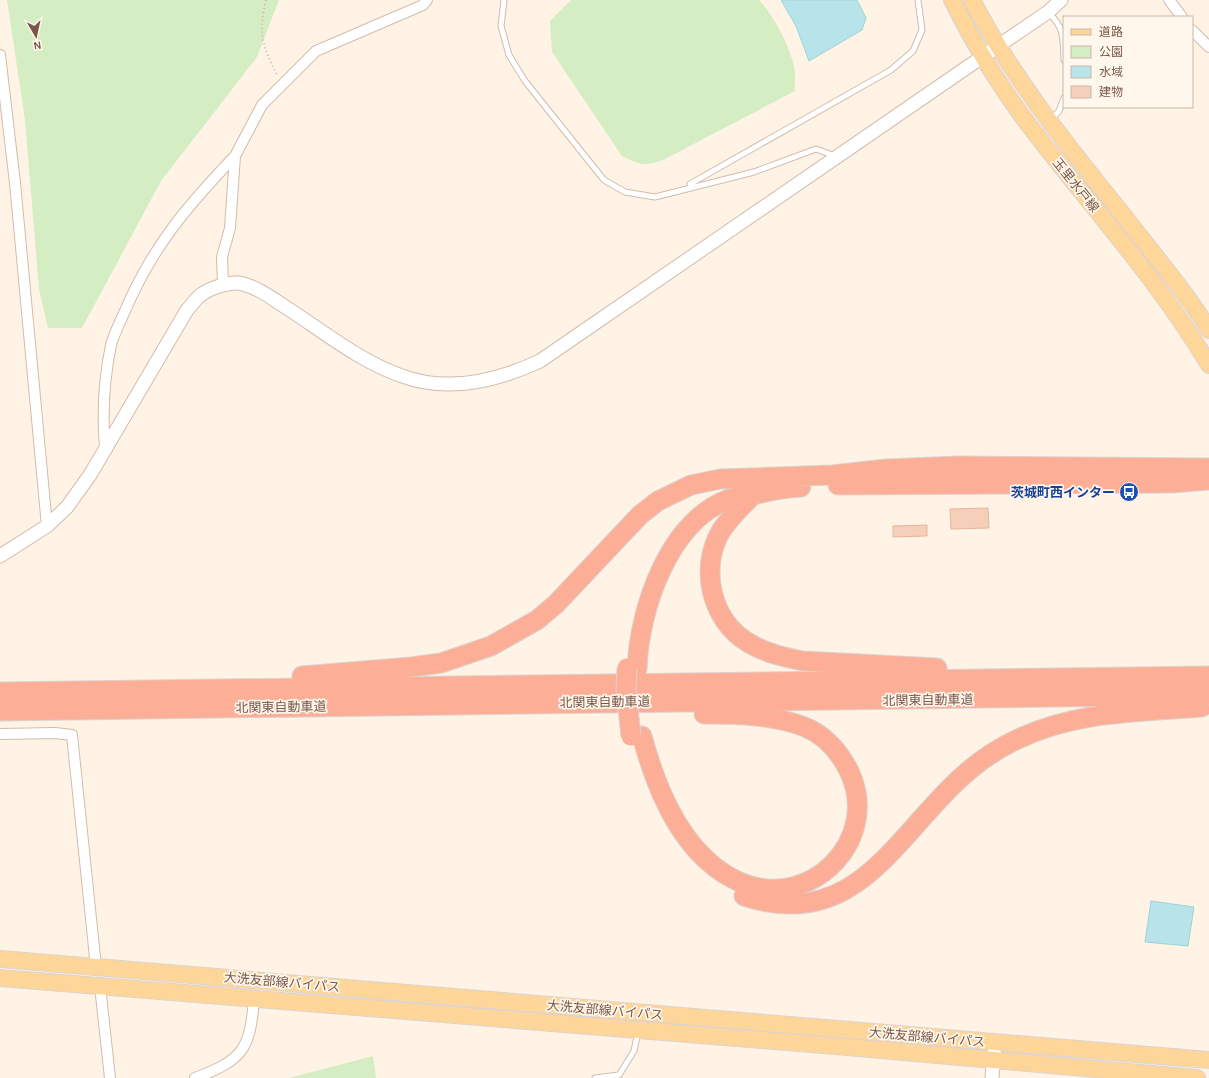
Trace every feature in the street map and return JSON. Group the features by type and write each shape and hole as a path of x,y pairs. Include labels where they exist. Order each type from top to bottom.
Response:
{"highway":[{"path":"1142,467 1171,462 1195,461 1209,456"},
{"path":"87,690 376,671 441,663 468,655 491,646 537,620 575,586 635,520 658,501 692,485 720,479 832,475 886,469 958,466 1209,468"},
{"path":"742,478 696,507 671,533 651,568 637,606 628,649 637,705 637,736 643,777 663,821 677,841 704,872 719,883 739,894 763,901 794,903 827,898 841,892 871,873 888,858 952,785 974,766 1018,739 1065,720 1090,716 1209,707"},
{"path":"632,669 646,613 660,574 678,542 704,513 730,499 776,489 830,485 1172,483 1209,480"},
{"path":"1172,483 1209,486"},
{"path":"754,494 730,519 721,531 715,544 710,562 710,578 715,600 725,621 748,643 764,651 782,657 803,661 850,664 951,669 1102,668 1159,676"},
{"name":"北関東自動車道","path":"0,692 1209,676"},
{"name":"北関東自動車道","path":"0,711 1209,695"},
{"path":"463,705 765,717 786,721 807,728 822,737 834,748 845,763 852,778 858,810 854,828 848,842 838,859 826,871 812,880 798,886 779,889 760,888 742,883 727,876 700,854 673,818 637,736"}],"main road":[{"name":"玉里水戸線","path":"952,0 983,57 1034,132 1162,294 1209,365"},
{"name":"玉里水戸線","path":"972,0 998,46 1049,122 1208,325"},
{"name":"大洗友部線バイパス","path":"0,960 1209,1060"},
{"name":"大洗友部線バイパス","path":"0,978 847,1047 1197,1078"}],"street":[{"path":"105,448 102,414 111,344 133,293 153,255 168,232 195,198 235,156 262,105 316,51 423,5 426,0"},
{"path":"0,556 47,526 67,507 90,475 187,310 202,294 224,285 239,283 262,292 370,361 402,376 432,384 460,384 514,373 540,361 1048,12 1061,0"},
{"path":"1169,0 1181,16"},
{"path":"1193,31 1209,47"},
{"path":"0,55 16,183 47,526"},
{"path":"224,285 222,257 230,228 235,156"},
{"path":"0,734 55,733 72,735 96,967"},
{"path":"100,986 110,1078"},
{"path":"195,1078 221,1068 236,1058 245,1045 252,1020 254,999"},
{"path":"992,1078 995,1042"}],"lane":[{"path":"504,0 501,26 509,55 524,81 604,180 625,192 655,197 684,188 754,172 816,149 838,157"},
{"path":"684,188 891,70 913,50 922,30 918,0"},
{"path":"1048,12 1059,24 1063,34"},
{"path":"1049,122 1060,111 1063,101"},
{"path":"595,1078 618,1075 634,1051 638,1030"}],"path":[{"path":"266,0 261,31 263,44 282,84"}],"green space":[{"path":"7,0 279,0 257,57 161,181 82,328 48,328 39,289 25,120"},
{"path":"571,0 759,0 775,22 789,49 795,69 795,91 665,159 648,164 634,161 622,156 552,52 550,21"},
{"path":"373,1056 376,1078 289,1078"}],"water":[{"path":"781,0 857,0 866,18 862,30 809,61 796,26"},
{"path":"1151,901 1194,907 1188,946 1145,942"}],"building":[{"path":"988,508 989,528 951,529 950,509"},
{"path":"927,525 927,536 893,537 893,526"}],"place":[{"name":"茨城町西インター","path":"1129,492"}]}
